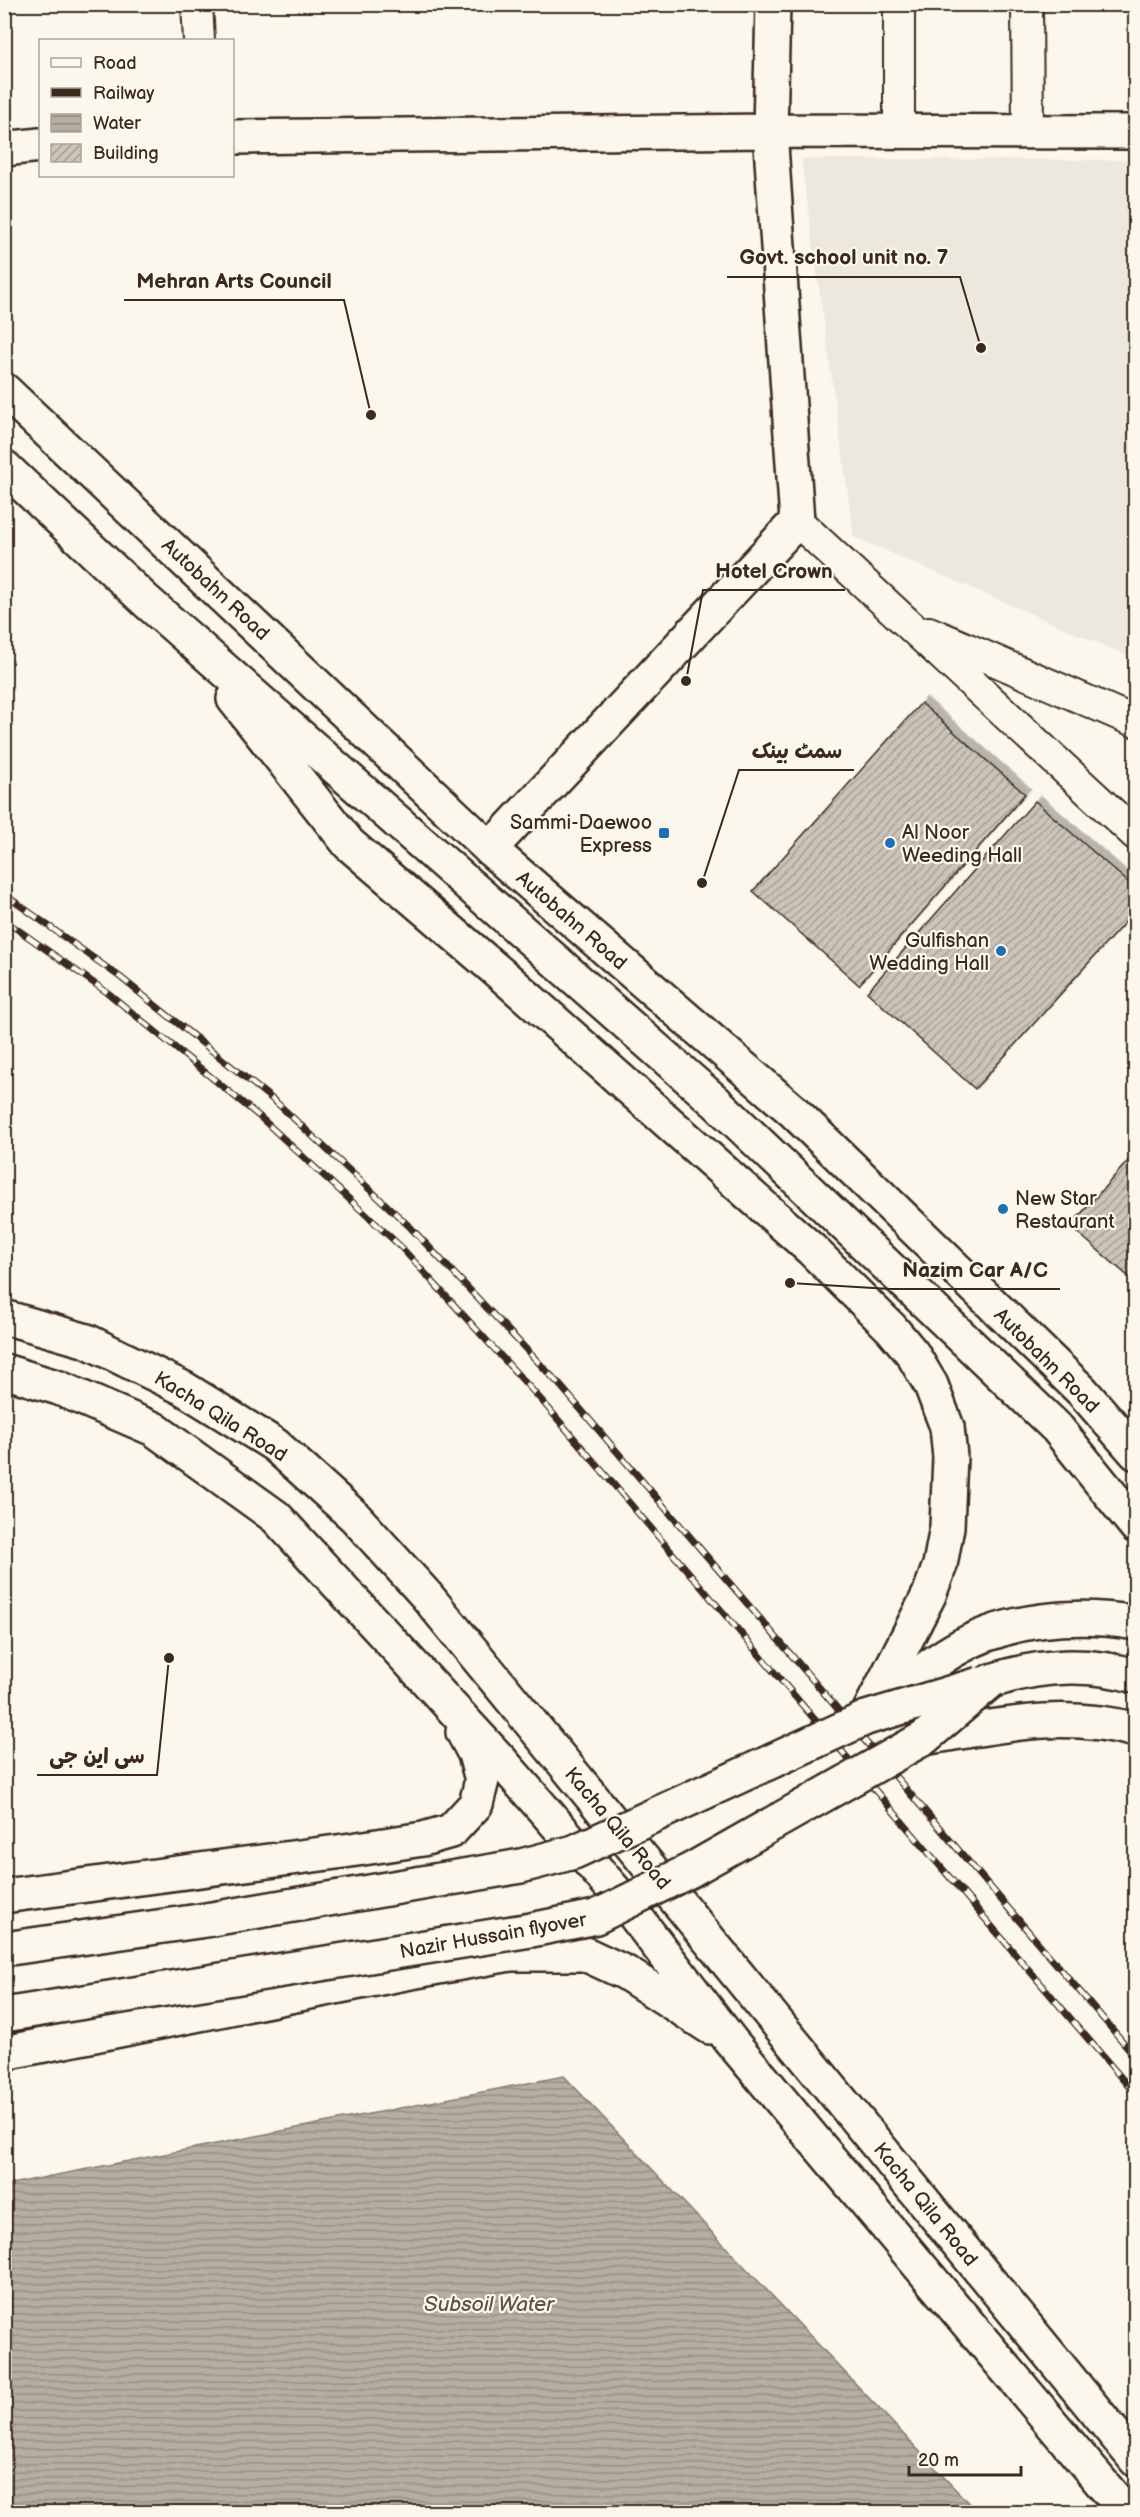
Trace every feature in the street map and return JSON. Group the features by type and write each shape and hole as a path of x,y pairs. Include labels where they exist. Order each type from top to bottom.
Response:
{"main road":[{"path":"490,849 797,520 770,131 773,4"},
{"path":"234,137 770,131 1136,132"},
{"path":"4,149 39,145"},
{"name":"Autobahn Road","path":"4,390 490,849 792,1110 1082,1391 1136,1453"},
{"name":"Autobahn Road","path":"4,467 145,600 716,1102 1057,1428 1136,1526"},
{"path":"145,600 235,700 349,844 509,981 811,1249 891,1328 912,1353 930,1385 947,1427 950,1469 947,1527 940,1565 929,1595 866,1718"},
{"name":"Kacha Qila Road","path":"4,1317 87,1341 183,1388 275,1445 354,1516 426,1595 1136,2460"},
{"path":"4,1371 59,1388 154,1429 276,1516 351,1596 623,1900 731,2041 1126,2512"},
{"path":"4,1896 356,1849 423,1839 451,1831 476,1804 482,1780 475,1754 461,1730 351,1596"},
{"path":"866,1718 954,1650 998,1630 1050,1620 1113,1619 1136,1623"},
{"name":"Nazir Hussain flyover","path":"4,1949 217,1918 520,1866 574,1852 866,1718 1021,1671 1064,1665 1092,1667 1136,1676"},
{"name":"Nazir Hussain flyover","path":"4,2015 531,1930 596,1917 691,1870 924,1738 991,1681"},
{"path":"924,1738 1037,1720 1075,1719 1136,1730"},
{"path":"4,2053 405,1972 510,1954 585,1954 627,1974 731,2041"}],"street":[{"path":"197,4 199,39"},
{"path":"899,4 899,132"},
{"path":"1027,4 1028,132"},
{"path":"797,520 1136,835"},
{"path":"908,622 1136,722"}],"shaded area":[{"path":"801,159 1135,160 1135,659 854,537"}],"water":[{"name":"Subsoil Water","path":"564,2076 977,2512 5,2512 5,2185"}],"building":[{"name":"Al Noor Weeding Hall","path":"921,703 1025,794 859,985 753,891"},
{"name":"Gulfishan Wedding Hall","path":"1035,801 1136,889 1136,910 975,1089 867,992"},
{"path":"1136,1152 1136,1283 1070,1226"}],"railway":[{"path":"4,894 120,977 277,1103 410,1227 559,1384 1136,2057"},
{"path":"4,920 108,993 260,1117 399,1245 543,1402 1136,2095"}],"place":[{"name":"Govt. school unit no. 7","path":"981,348"},
{"name":"Mehran Arts Council","path":"371,415"},
{"name":"Hotel Crown","path":"686,681"},
{"name":"Sammi-Daewoo Express","path":"664,833"},
{"name":"Al Noor Weeding Hall","path":"890,843"},
{"name":"سمٹ بینک","path":"702,883"},
{"name":"Gulfishan Wedding Hall","path":"1001,951"},
{"name":"New Star Restaurant","path":"1003,1209"},
{"name":"Nazim Car A/C","path":"790,1283"},
{"name":"سی این جی","path":"169,1658"}]}
